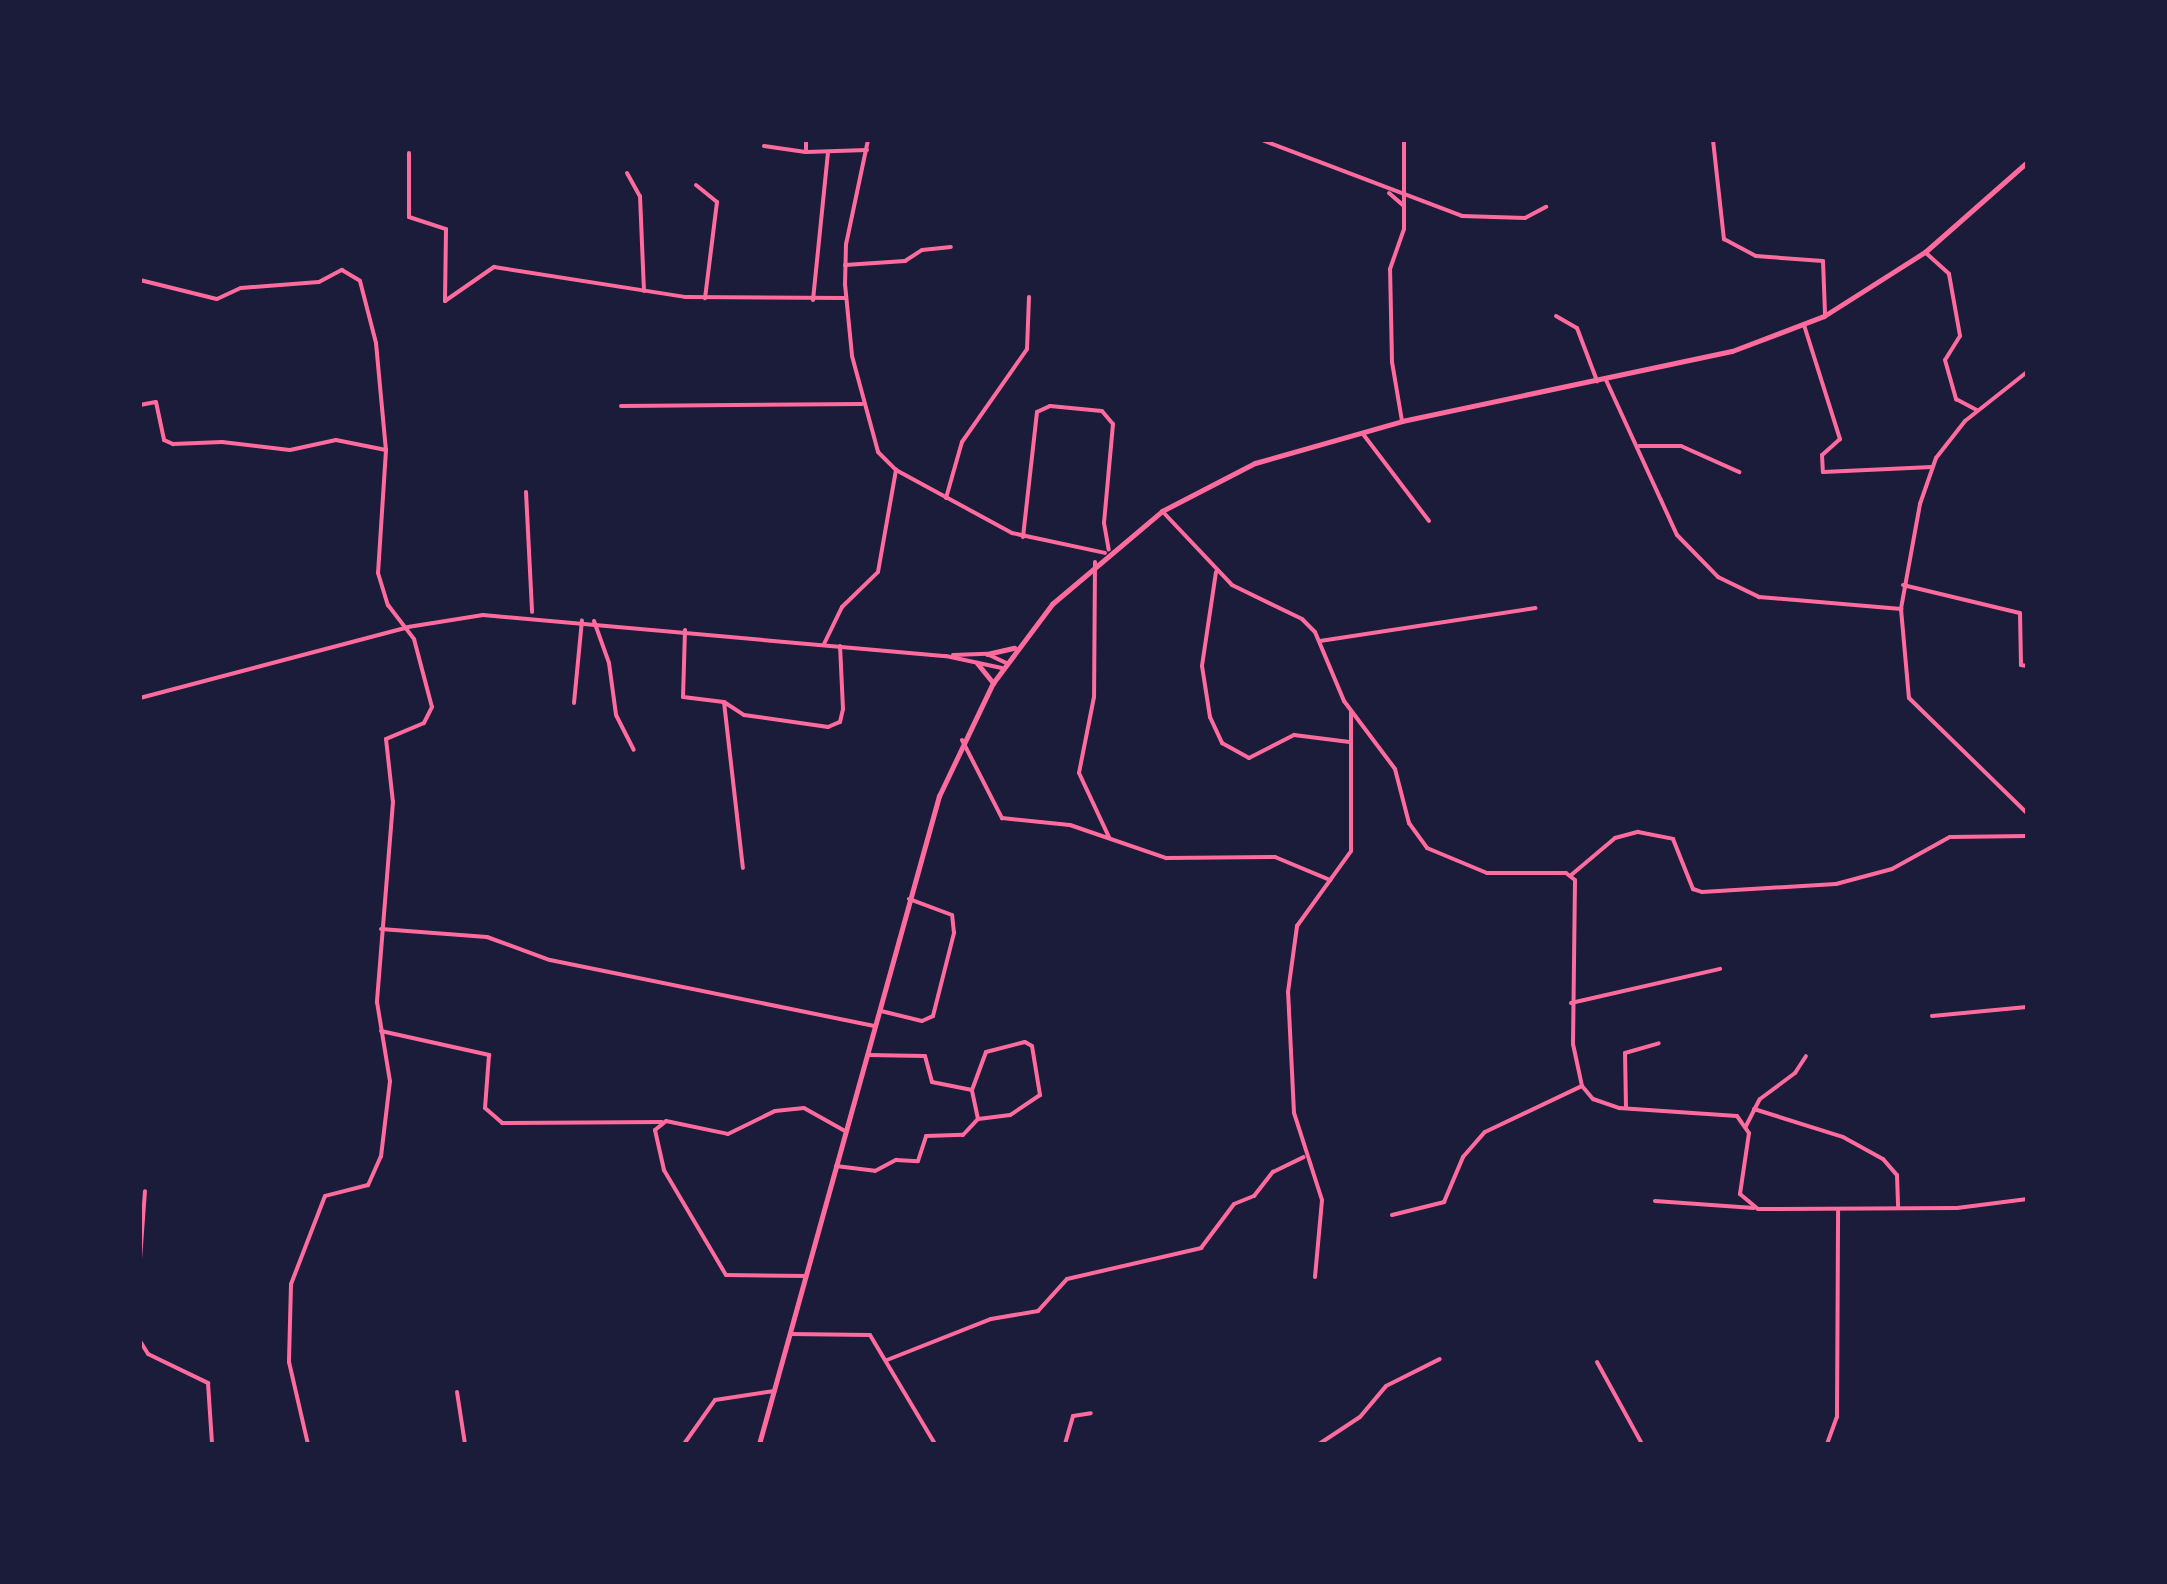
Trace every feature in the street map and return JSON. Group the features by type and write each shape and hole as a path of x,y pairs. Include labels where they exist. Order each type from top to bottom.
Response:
{"main road":[{"path":"759,1444 908,900 962,740 992,683 1017,647 1096,562 1162,511 1256,463 1359,431 1732,351 1804,325 1925,252 2027,162"},
{"path":"987,654 1017,647"},
{"path":"977,663 992,683"}],"street":[{"path":"806,140 806,152"},
{"path":"868,140 845,266 846,298 862,404 878,452 896,470 1023,537 1107,551 1104,523 1113,424 1102,411 1050,406 1037,412 1023,537"},
{"path":"1262,140 1386,190 1472,217 1525,218 1546,207"},
{"path":"1394,140 1399,148 1404,206 1403,234 1390,269 1392,362 1402,421"},
{"path":"1399,148 1404,140"},
{"path":"1713,140 1724,239 1756,256 1826,264 1824,316"},
{"path":"764,146 828,153 867,150"},
{"path":"409,153 409,216 446,229 446,301 494,267 644,292 706,298 846,298"},
{"path":"812,300 828,153"},
{"path":"627,173 640,196 644,292"},
{"path":"696,185 716,202 706,298"},
{"path":"1386,190 1404,206"},
{"path":"845,266 904,261 922,250 950,247"},
{"path":"1925,252 1949,274 1960,336 1945,360 1956,399 1977,410"},
{"path":"140,280 216,300 241,288 310,284 334,272 353,274 376,343 386,450 378,572 388,605 408,627 432,712 424,723 386,739 393,802 381,929 380,1031 390,1093 376,1174 362,1189 334,1189 325,1196 291,1284 289,1362 308,1444"},
{"path":"946,498 962,442 1026,349 1029,298"},
{"path":"1556,316 1576,328 1597,381"},
{"path":"1804,325 1840,439 1822,455 1823,472 1932,468"},
{"path":"2027,372 1977,410 1932,468 1901,608 1909,698 2027,813"},
{"path":"1606,380 1640,446 1677,535 1718,577 1759,597 1901,608"},
{"path":"621,406 862,404"},
{"path":"140,405 160,407 164,440 173,444 222,442 290,450 336,440 386,450"},
{"path":"1359,431 1386,457 1429,521"},
{"path":"1640,446 1681,446 1739,472"},
{"path":"824,644 842,607 878,572 896,470"},
{"path":"526,492 532,614"},
{"path":"1162,511 1216,572 1302,619 1320,640 1351,712 1390,758 1414,833 1435,854 1486,873 1570,876 1615,838 1638,832 1673,839 1694,889 1702,892 1836,884 1892,868 1950,838 2027,836"},
{"path":"1096,562 1095,685 1079,773 1109,837"},
{"path":"1216,572 1202,666 1210,717 1222,743 1249,758 1294,735 1350,742"},
{"path":"1904,586 2020,613 2021,664 2027,666"},
{"path":"1320,640 1535,608"},
{"path":"140,698 408,627 532,614 946,656 1004,666"},
{"path":"574,703 582,620"},
{"path":"594,621 609,662 616,716 634,750"},
{"path":"685,630 681,694 724,702 744,715 836,725 843,710 840,646"},
{"path":"946,656 987,654 1004,666"},
{"path":"724,702 743,868"},
{"path":"1315,1277 1322,1200 1306,1156 1291,1091 1290,965 1297,926 1351,851 1351,712"},
{"path":"962,740 1002,818 1070,825 1166,858 1275,858 1330,880"},
{"path":"1570,876 1579,892 1571,1003 1582,1086 1602,1104 1728,1112 1746,1126"},
{"path":"878,1010 922,1021 934,1016 954,919 908,900"},
{"path":"381,929 487,937 550,960 874,1026"},
{"path":"1571,1003 1720,969"},
{"path":"1932,1016 2027,1007"},
{"path":"380,1031 489,1054 485,1108 502,1124 662,1122 728,1134 776,1111 804,1108 846,1131"},
{"path":"836,1166 875,1172 896,1160 918,1161 926,1136 963,1135 978,1119 1010,1116 1040,1094 1032,1046 1026,1042 986,1052 972,1090 978,1119"},
{"path":"1626,1108 1624,1053 1659,1043"},
{"path":"866,1055 925,1056 932,1082 972,1090"},
{"path":"1754,1208 1740,1194 1746,1126 1754,1110 1806,1056"},
{"path":"1392,1215 1444,1202 1463,1158 1485,1132 1582,1086"},
{"path":"1754,1110 1843,1138 1883,1158 1898,1175 1898,1210"},
{"path":"662,1122 654,1136 659,1158 726,1275 806,1276"},
{"path":"888,1360 991,1318 1038,1311 1067,1279 1202,1248 1234,1204 1254,1196 1273,1172 1306,1156"},
{"path":"140,1259 145,1191"},
{"path":"1656,1201 1754,1208 1898,1210 2027,1199"},
{"path":"1827,1444 1836,1425 1841,1323 1838,1210"},
{"path":"790,1334 863,1332 888,1360 935,1444"},
{"path":"140,1341 148,1354 208,1383 212,1444"},
{"path":"1319,1444 1360,1417 1386,1386 1440,1358"},
{"path":"1596,1362 1642,1444"},
{"path":"684,1444 715,1400 774,1391"},
{"path":"457,1392 465,1444"},
{"path":"1064,1444 1073,1416 1091,1413"}]}
